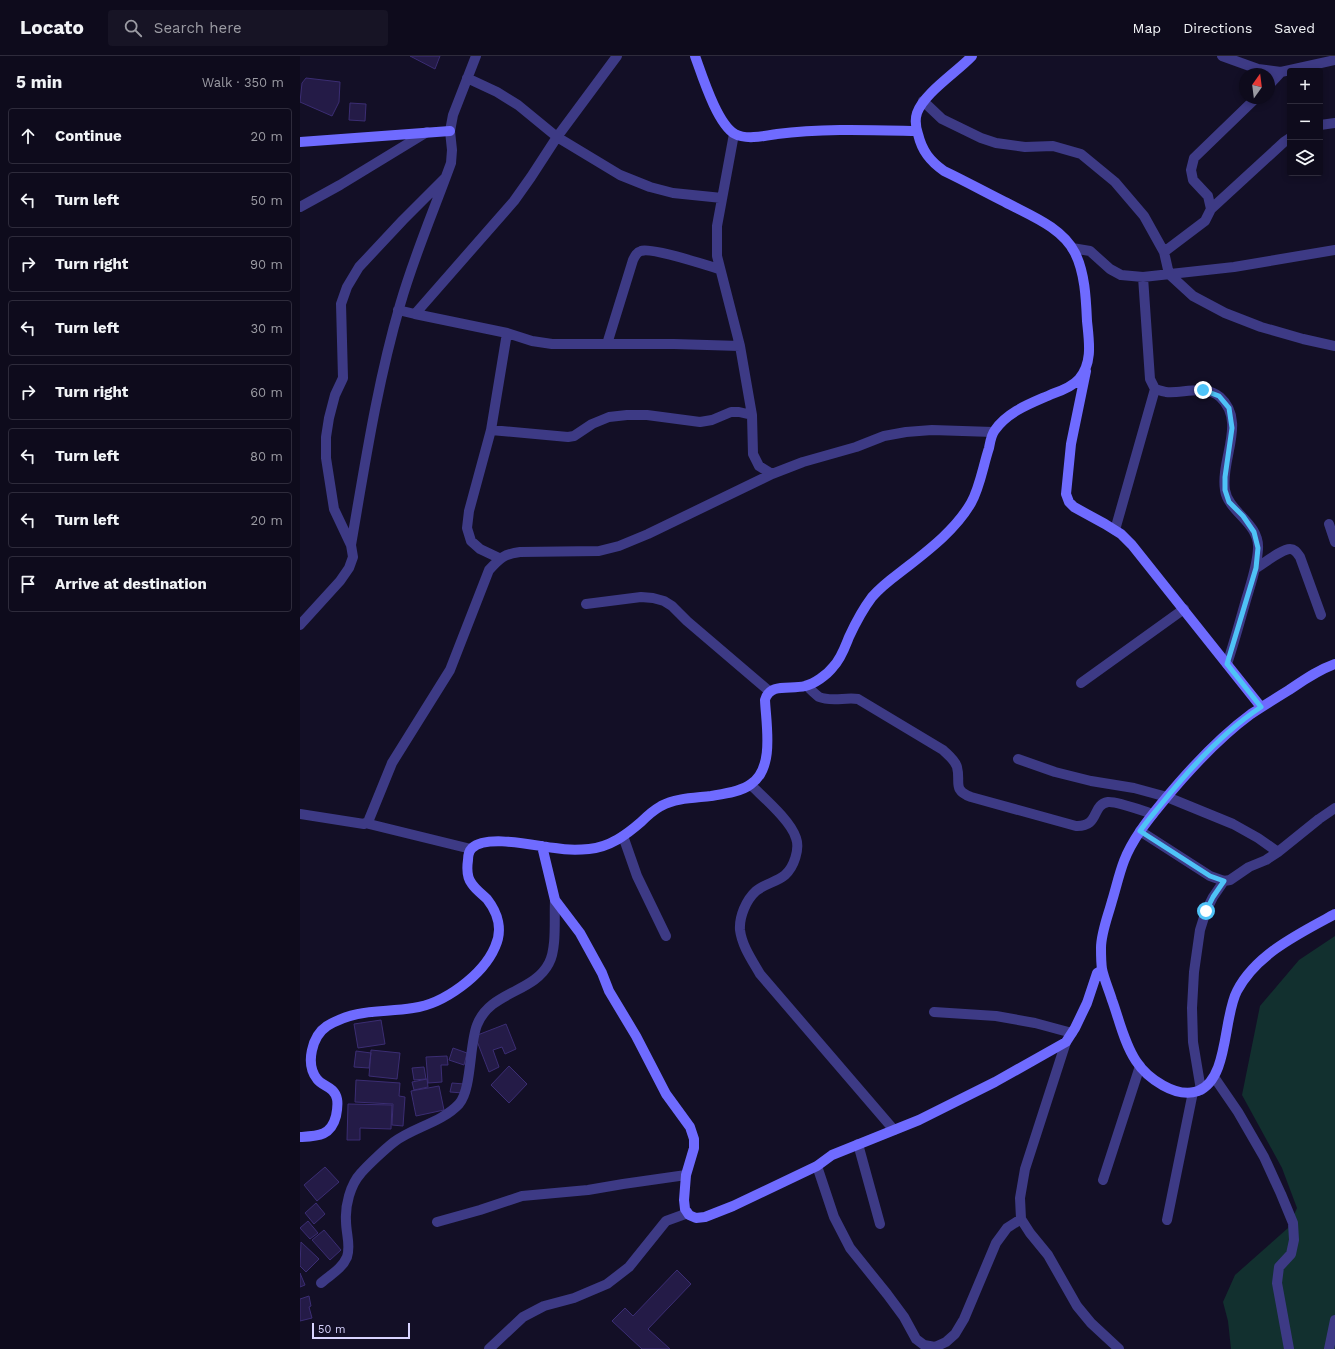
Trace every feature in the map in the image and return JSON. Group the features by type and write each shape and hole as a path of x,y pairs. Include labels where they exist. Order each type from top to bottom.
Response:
{"street":[{"path":"351,545 374,412 398,310 417,251 451,163 452,150 450,131 453,115 476,56"},
{"path":"415,314 514,200 532,176 557,137 617,56"},
{"path":"694,56 708,91 723,122 734,134 751,137 799,131 917,131"},
{"path":"972,56 923,101 917,114 917,131 923,149 936,165 944,171 1038,219 1061,235 1072,248 1080,265 1086,300 1090,349 1066,482 1066,494 1069,502 1081,512 1115,530 1132,545 1261,707"},
{"path":"1222,56 1258,69 1281,72 1335,60"},
{"path":"1275,78 1281,72"},
{"path":"467,78 497,92 518,105 557,137 620,175 650,187 672,193 722,198"},
{"path":"923,101 942,119 975,136 996,144 1025,147 1054,146 1082,154 1115,182 1144,216 1164,252 1169,274 1193,296 1225,313 1262,327 1303,340 1335,346"},
{"path":"1211,209 1208,196 1193,180 1191,170 1194,158 1250,104"},
{"path":"1323,125 1335,123"},
{"path":"300,142 450,131"},
{"path":"300,207 340,185 427,132"},
{"path":"734,134 717,226 717,256 719,269 740,346 752,415 753,454 759,466 772,474"},
{"path":"1164,252 1205,222 1211,209 1287,140"},
{"path":"300,625 340,581 350,568 353,557 351,545 334,509 326,458 326,437 329,418 335,395 343,378 341,304 347,287 359,267 445,178"},
{"path":"1072,248 1090,252 1110,269 1121,275 1143,277 1234,267 1335,250"},
{"path":"607,344 636,254 646,250 719,269"},
{"path":"1115,530 1155,389 1150,379 1143,277"},
{"path":"398,310 552,344 674,344 740,346"},
{"path":"499,558 480,549 471,541 467,528 469,512 491,430 507,333"},
{"path":"300,1137 326,1133 334,1124 337,1112 337,1100 331,1088 317,1080 312,1069 311,1056 314,1042 322,1029 336,1021 362,1012 414,1008 433,1004 461,986 486,964 496,945 499,933 499,924 488,900 470,883 467,868 468,855 471,849 481,843 497,842 569,849 591,849 608,844 623,836 659,806 671,802 732,791 751,785 761,773 767,757 766,700 769,691 778,688 807,686 822,677 833,667 862,612 875,594 882,586 948,533 962,516 977,490 994,432 1004,420 1015,412 1073,384 1078,380 1088,365"},
{"path":"1155,389 1167,392 1203,390 1219,396 1229,408 1232,428 1225,477 1225,490 1229,502 1243,516 1254,532 1258,548 1256,568 1227,664"},
{"path":"491,430 568,437 574,436 592,424 609,417 627,415 647,416 700,422 712,420 731,412 752,415"},
{"path":"365,824 368,822 392,762 450,670 489,570 499,558 508,553 599,550 619,546 648,534 772,474 803,462 856,447 884,436 906,432 932,430 994,432"},
{"path":"1329,524 1335,542"},
{"path":"1256,568 1284,551 1291,549 1296,552 1300,557 1321,614"},
{"path":"586,604 641,597 664,601 672,606 692,626 769,691"},
{"path":"1081,683 1184,609"},
{"path":"1335,664 1261,707 1220,740 1153,814 1140,831 1123,862 1106,922 1101,946 1102,970 1128,1043 1140,1066 1156,1081 1166,1087 1183,1092 1197,1091 1208,1084 1214,1077 1222,1054 1233,999 1246,978 1270,953 1335,914"},
{"path":"807,686 818,696 825,698 858,699 942,750 954,760 957,768 958,784 960,791 964,795 1076,826 1084,826 1090,823 1101,806 1107,802 1114,802 1153,814"},
{"path":"1018,758 1055,772 1091,782 1134,788 1167,797 1234,824 1278,852"},
{"path":"751,785 790,825 797,839 797,852 792,865 785,874 756,891 748,900 743,912 740,929 744,946 760,974 894,1130"},
{"path":"1140,831 1210,876 1224,881 1230,880 1249,867 1266,860 1335,808"},
{"path":"300,814 365,824 471,849"},
{"path":"623,836 637,876 666,936"},
{"path":"321,1283 340,1268 346,1258 349,1248 346,1220 348,1202 353,1186 360,1173 394,1142 449,1113 460,1102 466,1088 473,1040 480,1020 486,1011 501,997 526,986 540,976 549,963 553,950 555,900 542,846"},
{"path":"1167,1220 1197,1091 1192,1008 1194,972 1200,930 1213,897 1224,881"},
{"path":"555,900 580,933 666,1094 690,1127 694,1139 694,1148 686,1175 684,1200 688,1213 696,1218 705,1217 733,1206 817,1166 832,1155 919,1120 995,1082 1066,1042"},
{"path":"1102,970 1097,973 1087,1003 1066,1042 1025,1169 1020,1198 1021,1219 1030,1233 1048,1255 1077,1306 1091,1323 1119,1349"},
{"path":"934,1012 996,1016 1035,1023 1072,1033"},
{"path":"1103,1180 1140,1066"},
{"path":"1214,1077 1238,1112 1264,1157 1282,1194 1293,1223 1294,1240 1291,1254 1279,1267 1277,1283 1289,1349"},
{"path":"858,1144 880,1224"},
{"path":"817,1166 834,1217 850,1248 904,1317 922,1347 941,1347 955,1334 964,1319 996,1244 1007,1228 1021,1219"},
{"path":"437,1222 522,1196 588,1190 686,1175"},
{"path":"489,1349 523,1317 544,1306 574,1298 607,1284 629,1267 666,1221 688,1213"},
{"path":"1328,1349 1335,1320"}],"green space":[{"path":"1335,936 1335,1349 1231,1349 1228,1321 1223,1302 1235,1275 1288,1228 1297,1208 1282,1168 1242,1095 1260,1006 1299,960"}],"building":[{"path":"410,56 440,56 435,69"},
{"path":"306,78 340,82 339,102 332,116 300,102 302,83"},
{"path":"350,103 366,104 365,121 349,120"},
{"path":"381,1020 385,1044 358,1048 354,1024"},
{"path":"506,1024 516,1049 505,1054 502,1047 493,1050 499,1067 489,1072 475,1036"},
{"path":"453,1048 467,1053 464,1065 449,1060"},
{"path":"371,1050 400,1053 397,1079 369,1076"},
{"path":"356,1051 371,1053 369,1068 354,1067"},
{"path":"447,1056 448,1065 441,1065 442,1082 428,1083 426,1057"},
{"path":"509,1066 527,1084 509,1103 491,1085"},
{"path":"424,1067 426,1079 414,1080 412,1068"},
{"path":"427,1079 428,1087 414,1090 412,1082"},
{"path":"356,1080 400,1083 399,1096 405,1097 403,1126 392,1125 393,1104 355,1102"},
{"path":"452,1083 464,1084 463,1093 450,1092"},
{"path":"439,1086 444,1110 416,1116 411,1091"},
{"path":"348,1104 392,1105 391,1129 360,1128 360,1140 347,1140"},
{"path":"325,1167 339,1182 317,1201 304,1185"},
{"path":"316,1203 325,1214 314,1224 305,1213"},
{"path":"308,1221 318,1233 310,1239 300,1228"},
{"path":"324,1230 341,1250 330,1260 312,1240"},
{"path":"301,1242 319,1259 306,1272 300,1266"},
{"path":"677,1270 691,1284 648,1329 670,1349 642,1349 612,1321 625,1308 633,1316"},
{"path":"300,1273 305,1285 300,1287"},
{"path":"309,1296 311,1306 309,1307 312,1318 300,1321 300,1299"}],"route":[{"path":"1203,390 1219,396 1229,408 1232,428 1225,477 1225,490 1229,502 1243,516 1254,532 1258,548 1256,568 1227,664 1261,707 1220,740 1207,753 1174,788 1140,831 1210,876 1224,881 1213,897 1206,911"}]}
